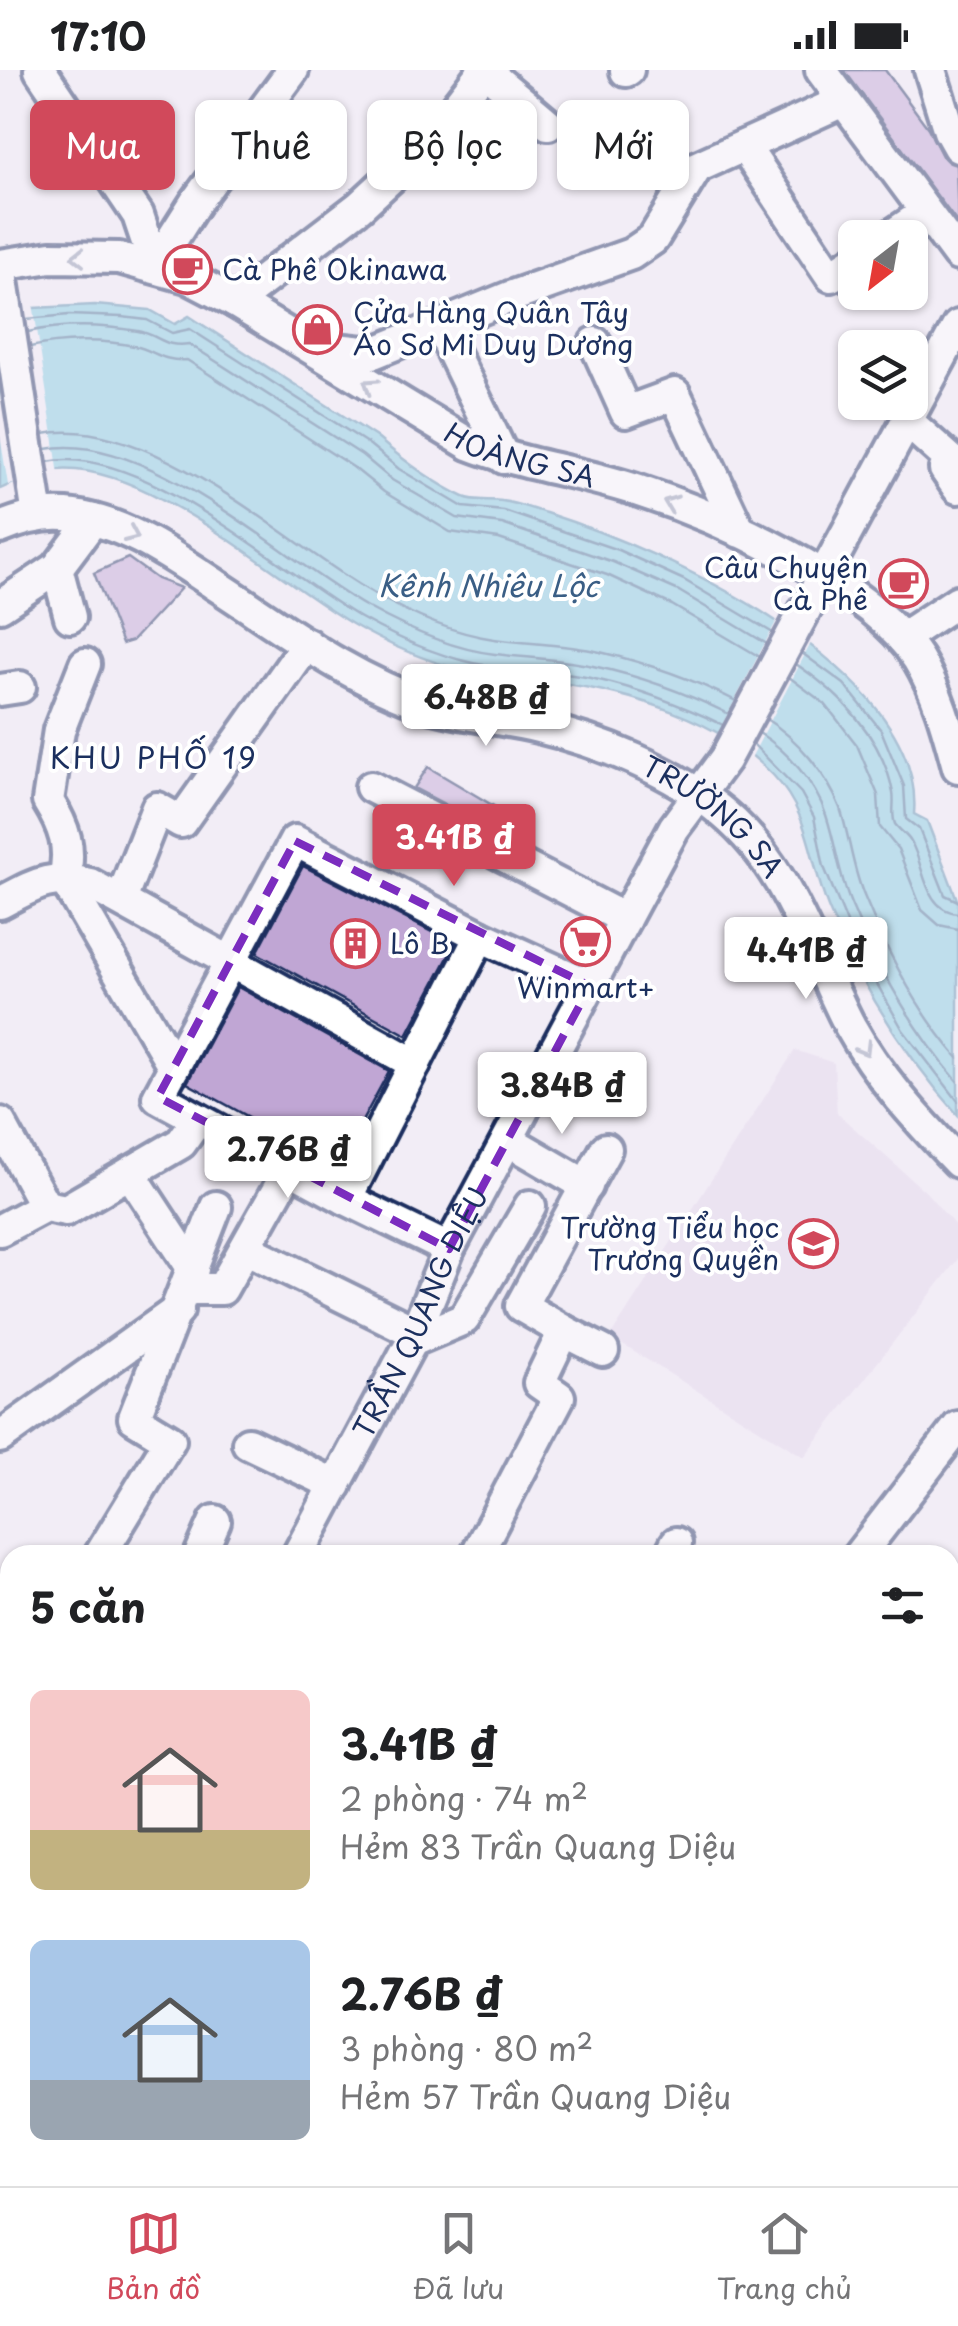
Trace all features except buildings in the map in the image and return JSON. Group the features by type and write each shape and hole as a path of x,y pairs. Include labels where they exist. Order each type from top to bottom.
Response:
{"street":[{"path":"40,70 138,215 156,266"},
{"path":"156,266 195,203 293,70"},
{"path":"235,302 359,207 426,145 484,70 548,124"},
{"path":"821,70 958,256"},
{"path":"930,70 949,132 958,147"},
{"path":"309,346 373,354 631,254 653,240 697,166 844,101"},
{"path":"744,146 831,276 838,271"},
{"path":"915,220 925,213"},
{"name":"HOÀNG SA","path":"2,276 51,257 120,258 156,266 235,302 433,425 504,458 638,490 740,532 852,593 902,638 932,686 958,766"},
{"path":"2,276 38,516"},
{"path":"440,326 504,458"},
{"path":"822,576 958,326"},
{"path":"595,343 626,412 675,394 740,532"},
{"path":"906,421 953,462 946,469 958,488"},
{"name":"TRƯỜNG SA","path":"0,528 38,516 66,515 93,520 152,544 307,644 390,692 445,710 573,736 638,763 698,795 722,812 770,863 790,894 851,1027 873,1063 958,1162"},
{"path":"0,606 57,568 93,520"},
{"path":"57,568 70,616"},
{"name":"TRẦN QUANG DIỆU","path":"303,1545 413,1336 448,1248 674,828 726,759 822,576"},
{"path":"902,638 958,601"},
{"path":"121,900 157,808 181,822 307,644"},
{"path":"85,664 60,730 48,801 64,826 69,859 64,878 174,1067"},
{"path":"372,786 625,919"},
{"path":"448,1248 158,1097 295,840 480,936 590,986"},
{"path":"0,903 43,880 64,878 90,884 415,1064"},
{"path":"346,1198 480,936"},
{"path":"0,1230 45,1206 66,1210 181,1144 198,1119"},
{"path":"0,1123 45,1206"},
{"path":"508,1140 587,1186"},
{"path":"603,1351 521,1306 606,1149"},
{"path":"0,1437 185,1289 222,1289 248,1249 290,1168"},
{"path":"130,1174 185,1289"},
{"path":"248,1249 413,1336 464,1319 530,1206"},
{"path":"106,1545 170,1440 134,1418 216,1207"},
{"path":"481,1545 560,1397 538,1383 564,1331"},
{"path":"867,1545 958,1427"},
{"path":"248,1443 336,1485"},
{"path":"204,1545 215,1521"}],"highlighted area":[{"path":"295,841 590,986 449,1249 158,1097"}],"shaded area":[{"name":"Trường Tiểu học Trương Quyền","path":"795,1050 834,1063 837,1113 926,1192 958,1229 958,1259 804,1457 610,1337"}],"water":[{"name":"Kênh Nhiêu Lộc","path":"95,305 150,310 175,324 189,316 452,491 468,499 508,502 546,513 654,555 778,622 833,664 878,710 906,760 914,814 927,821 958,902 958,1115 902,1044 870,994 830,912 803,823 786,791 751,755 727,738 643,701 555,682 476,674 408,652 354,625 210,528 131,485 93,473 57,470 0,489 0,315 33,308"}],"pier":[{"path":"33,303 59,475 8,485 0,435 0,309"},
{"path":"778,618 812,641 750,760 715,738"}],"place":[{"name":"Cà Phê Okinawa","path":"187,270"},
{"name":"Cửa Hàng Quân Tây Áo Sơ Mi Duy Dương","path":"318,329"},
{"name":"Câu Chuyện Cà Phê","path":"903,584"},
{"name":"Winmart+","path":"586,941"},
{"name":"Lô B","path":"355,944"},
{"name":"Trường Tiểu học Trương Quyền","path":"814,1244"}],"district":[{"name":"KHU PHỐ 19","path":"154,759"}]}
